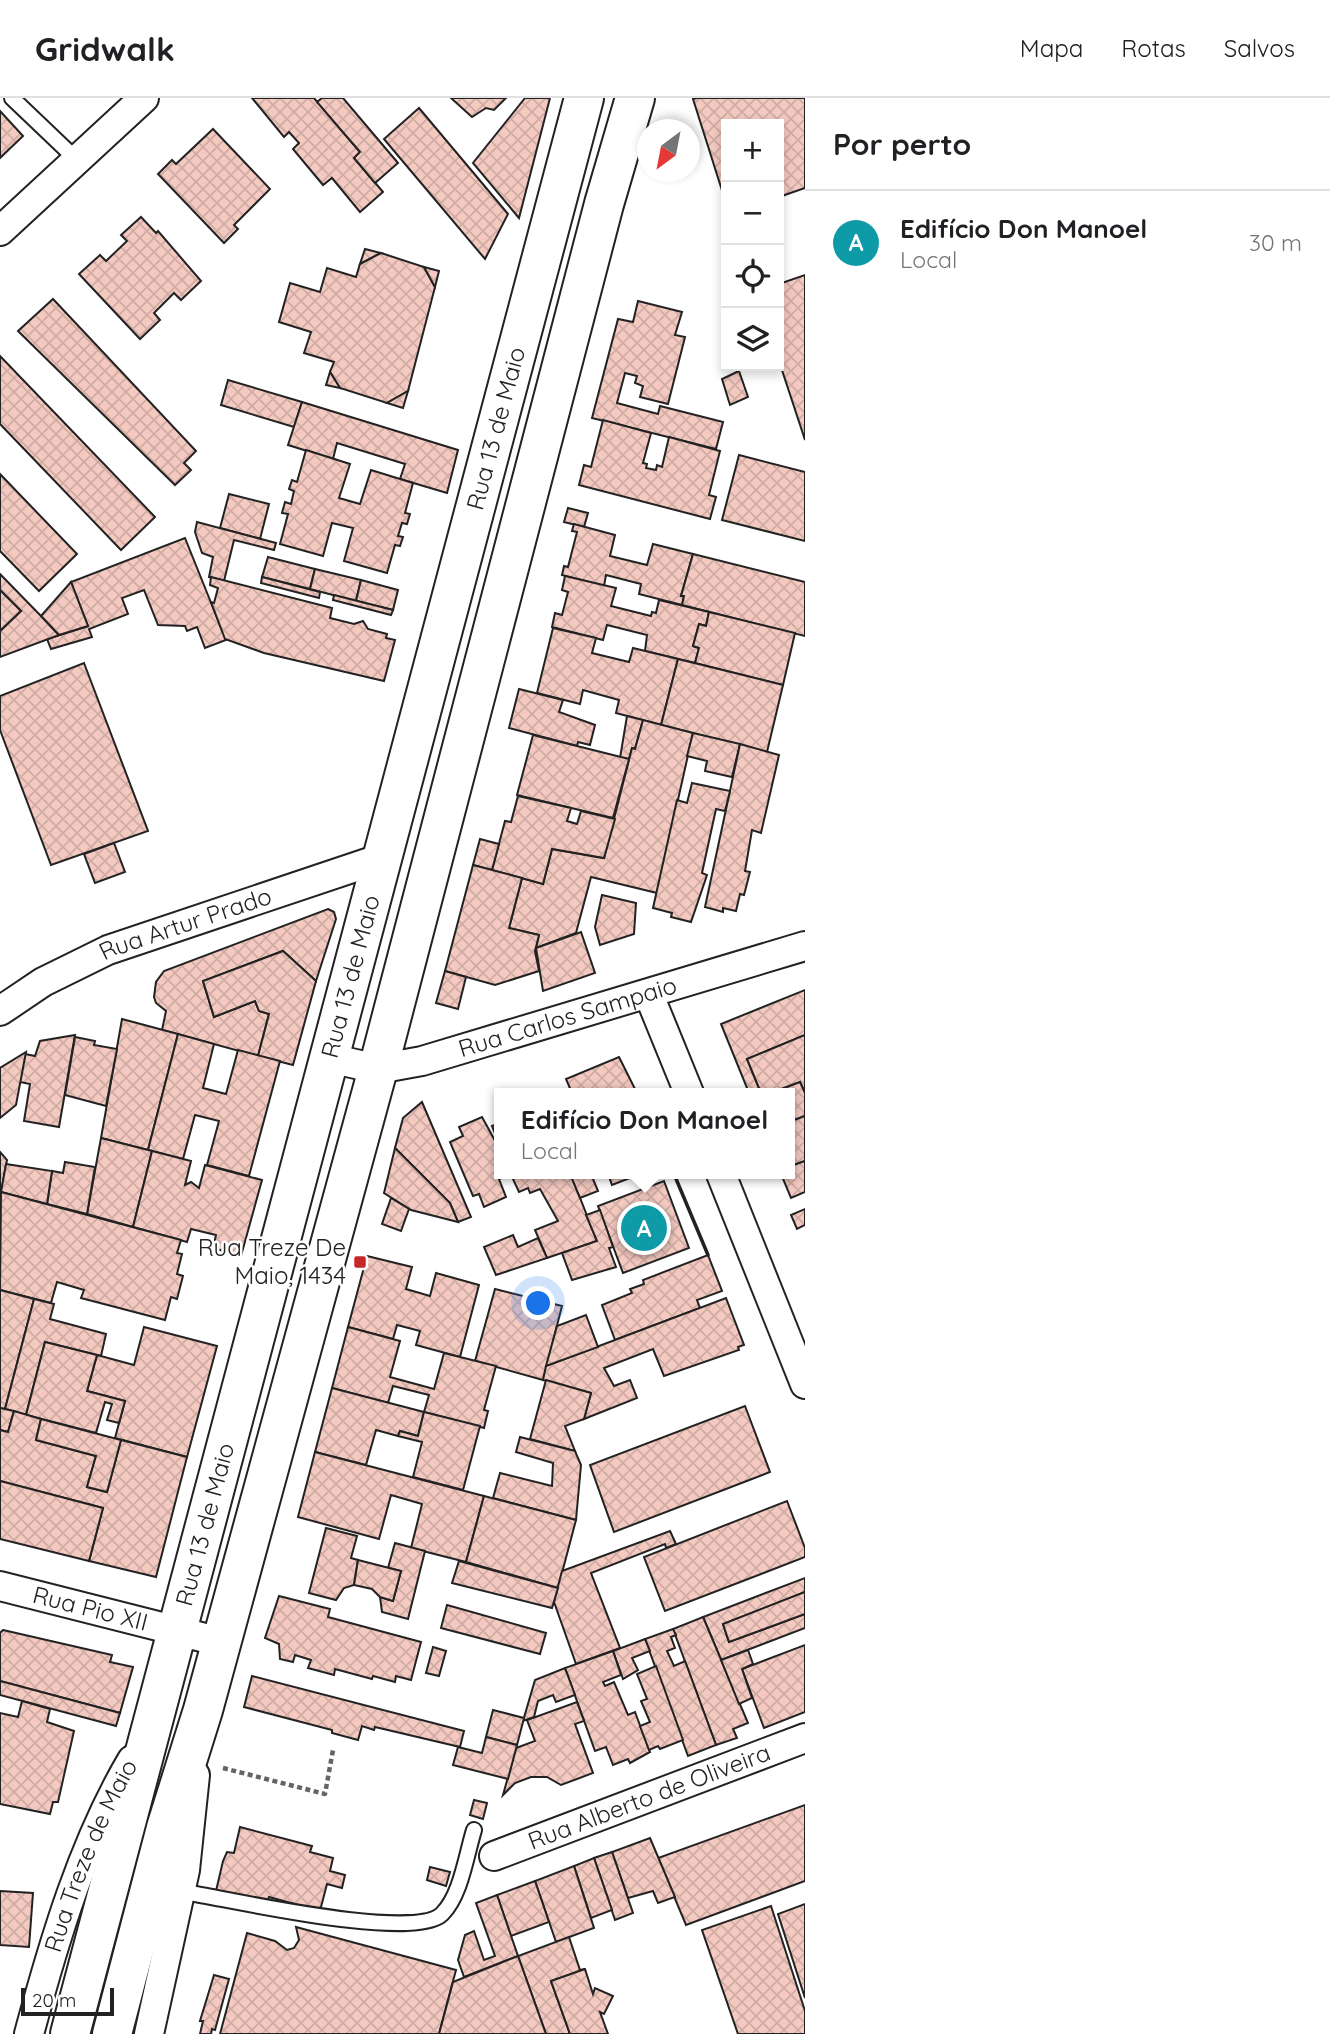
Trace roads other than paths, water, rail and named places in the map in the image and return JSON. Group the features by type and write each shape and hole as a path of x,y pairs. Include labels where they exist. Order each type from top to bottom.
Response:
{"main road":[{"name":"Rua 13 de Maio","path":"70,2034 584,98"},
{"name":"Rua 13 de Maio","path":"112,2034 166,1828 203,1710 379,1069 604,204 635,98"}],"street":[{"path":"0,231 144,98"},
{"name":"Rua Artur Prado","path":"0,1011 43,982 108,950 382,858"},
{"name":"Rua Carlos Sampaio","path":"329,1058 379,1069 422,1061 805,946"},
{"path":"649,995 687,1088"},
{"path":"723,1179 805,1384"},
{"name":"Rua Pio XII","path":"0,1586 221,1642"},
{"path":"149,2034 185,1870 203,1710"},
{"name":"Rua Treze de Maio","path":"29,2034 47,1966 90,1849 117,1786 153,1724"},
{"name":"Rua Alberto de Oliveira","path":"495,1856 805,1738"}],"lane":[{"path":"12,98 77,160"},
{"path":"195,1894 347,1920 425,1923 440,1916 452,1900 474,1830"}],"place":[{"name":"Edifício Don Manoel","path":"644,1228"},
{"name":"Rua Treze De Maio, 1434","path":"360,1262"}]}
